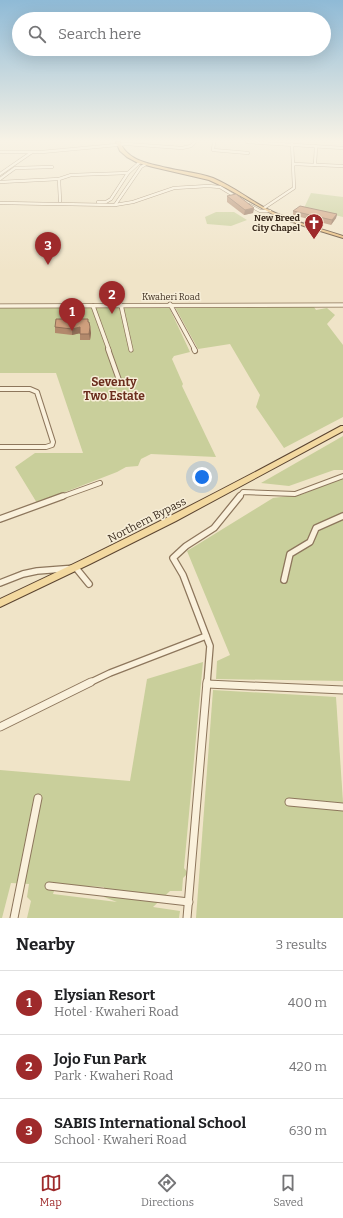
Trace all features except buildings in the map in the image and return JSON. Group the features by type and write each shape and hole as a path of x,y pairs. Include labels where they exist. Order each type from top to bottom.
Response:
{"highway":[{"path":"224,185 270,211 286,218 343,237"}],"main road":[{"name":"Northern Bypass","path":"0,603 241,489 343,428"}],"street":[{"path":"59,185 60,202"},
{"path":"0,202 108,201 120,185"},
{"path":"115,205 129,185"},
{"path":"264,208 294,188 294,185"},
{"path":"0,202 115,205 133,202 174,188 213,186 220,187 257,210 270,211"},
{"path":"243,201 250,200"},
{"path":"170,304 195,351"},
{"name":"Kwaheri Road","path":"0,306 170,304 343,305"},
{"path":"121,305 131,350"},
{"path":"93,306 119,380"},
{"path":"0,389 30,389 37,392 53,442 52,445 46,447 0,447"},
{"path":"187,918 210,649 183,575 172,558 186,546 214,528 241,489 295,494 343,476"},
{"path":"0,519 100,483"},
{"path":"284,580 290,554 310,542 316,528 343,516"},
{"path":"0,583 22,574 36,571 76,568 89,584"},
{"path":"0,727 110,673 206,636"},
{"path":"207,684 343,690"},
{"path":"14,918 38,798"},
{"path":"289,802 343,807"},
{"path":"49,886 189,902"}],"green space":[{"path":"311,193 343,197 343,217 304,208"},
{"path":"216,212 234,212 247,220 231,226 207,224 205,217"},
{"path":"168,305 190,352 174,356 172,359 183,384 182,386 216,457 151,454 141,459 138,466 126,467 117,472 37,503 15,467 35,453 83,453 56,373 0,373 0,307"},
{"path":"175,307 314,307 316,310 327,308 335,315 327,324 343,345 343,417 284,448 256,407 260,395 230,344 198,349"},
{"path":"343,436 343,470 334,470 289,486 261,483"},
{"path":"343,477 343,681 216,679 217,661 230,655 187,551 273,498 303,494"},
{"path":"203,662 184,868 188,873 183,878 182,891 170,891 153,907 180,911 179,918 27,918 31,901 27,897 29,884 11,883 2,918 0,918 0,770 130,781 147,679","holes":["56,885 104,887 104,897 117,902 53,894"]},
{"path":"213,690 336,697 343,802 343,918 196,918"}],"place":[{"name":"New Breed City Chapel","path":"314,240"},
{"name":"SABIS International School","path":"48,265"},
{"name":"Jojo Fun Park","path":"112,314"},
{"name":"Elysian Resort","path":"72,331"}],"district":[{"name":"Seventy Two Estate","path":"114,389"}]}
